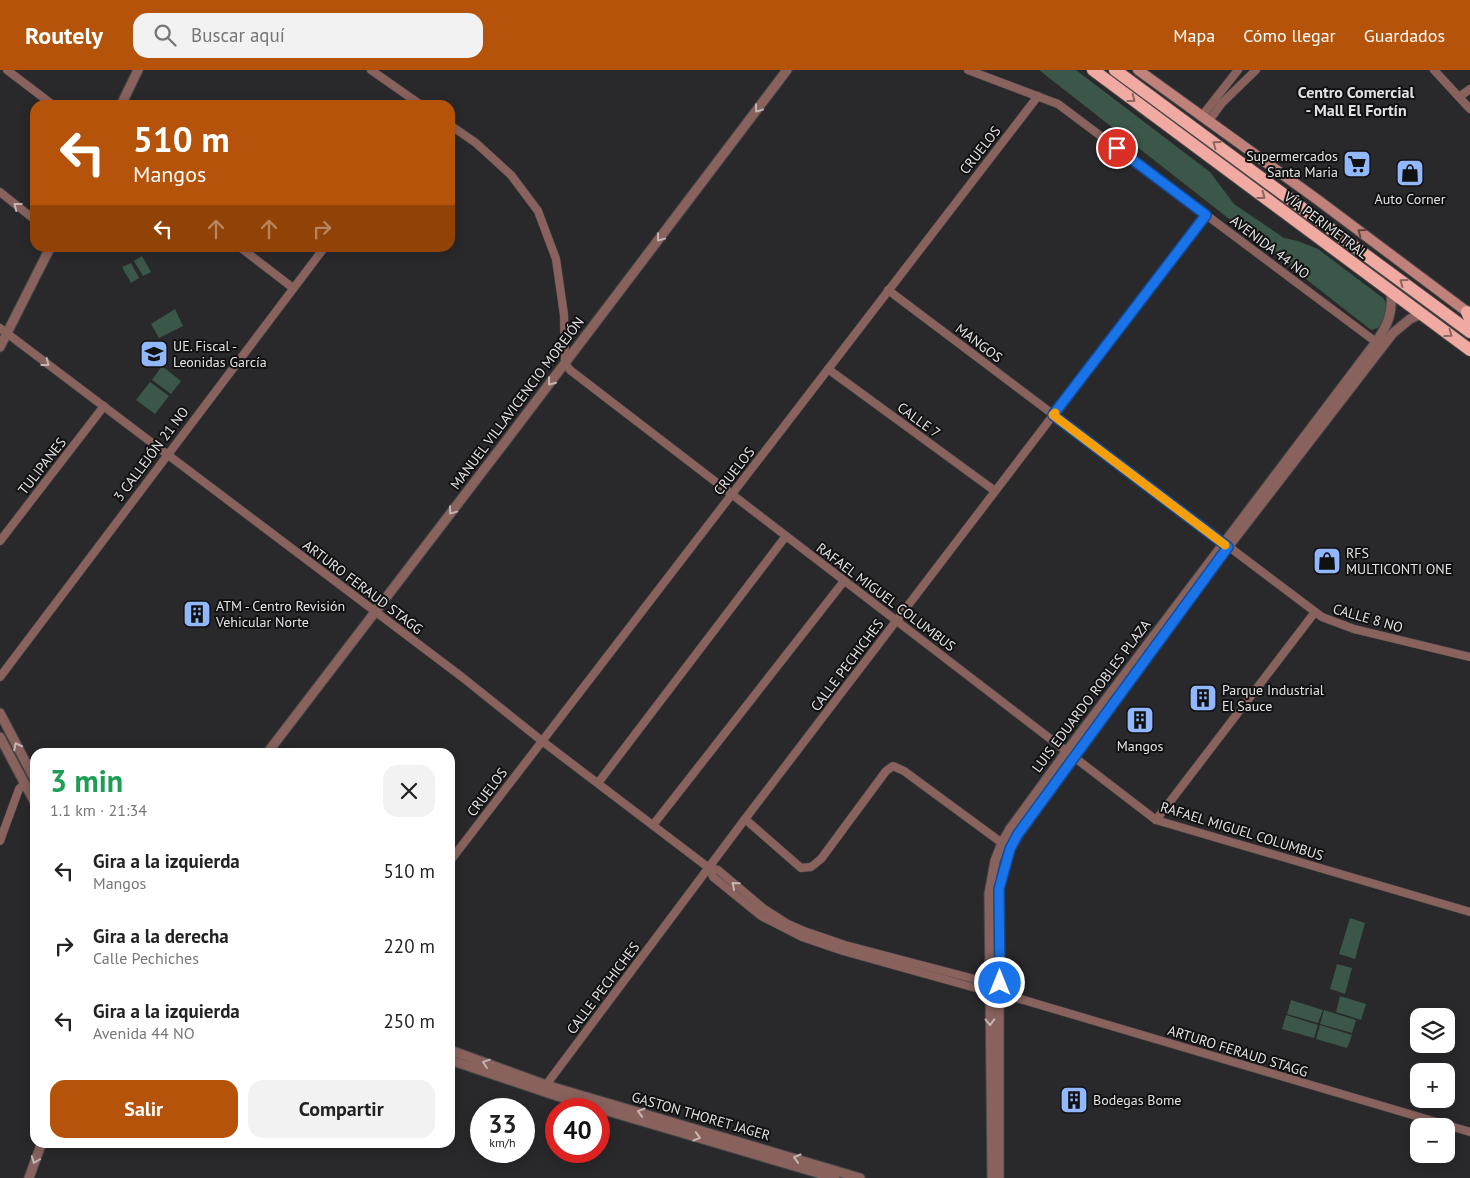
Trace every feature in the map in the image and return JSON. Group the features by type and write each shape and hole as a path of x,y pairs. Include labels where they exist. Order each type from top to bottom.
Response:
{"highway":[{"name":"VÍA PERIMETRAL","path":"1093,70 1470,350"},
{"name":"VÍA PERIMETRAL","path":"1115,70 1470,332"}],"main road":[{"name":"VÍA PERIMETRAL","path":"1138,70 1318,200 1469,313"}],"street":[{"path":"7,70 47,100"},
{"path":"123,100 138,70"},
{"path":"372,70 414,100"},
{"name":"MANUEL VILLAVICENCIO MOREJÓN","path":"271,748 787,70"},
{"name":"AVENIDA 44 NO","path":"968,70 1058,104 1376,342"},
{"path":"1205,119 1238,70"},
{"path":"1205,119 1256,70"},
{"path":"1434,70 1470,109"},
{"path":"1459,97 1470,90"},
{"name":"CRUELOS","path":"455,855 1038,96"},
{"path":"455,128 476,143 511,175 538,211 556,259 564,315 565,364"},
{"path":"0,192 30,216"},
{"name":"CALLE PECHICHES","path":"546,1084 1206,215"},
{"path":"0,347 3,331 48,252"},
{"path":"246,252 293,288"},
{"name":"3 CALLEJÓN 21 NO","path":"0,677 321,252"},
{"name":"MANGOS","path":"888,290 1225,545"},
{"name":"LUIS EDUARDO ROBLES PLAZA","path":"999,1178 999,889 1010,849 1018,834 1225,545 1376,342 1391,315 1391,292"},
{"name":"LUIS EDUARDO ROBLES PLAZA","path":"992,1178 989,894 995,861 1002,843 1066,751 1225,545 1393,333 1410,319 1421,314"},
{"name":"ARTURO FERAUD STAGG","path":"3,331 462,677 542,741 709,868 718,870 775,916 804,931 845,945 990,983"},
{"name":"RAFAEL MIGUEL COLUMBUS","path":"565,364 570,370 731,495 1156,820 1470,912"},
{"name":"CALLE 7","path":"828,369 995,491"},
{"name":"TULIPANES","path":"0,541 104,406"},
{"path":"598,783 786,536"},
{"name":"CALLE 8 NO","path":"1225,545 1322,617 1354,629 1470,656"},
{"path":"653,825 844,581"},
{"path":"1156,820 1315,612"},
{"path":"0,712 30,770"},
{"path":"0,737 30,794"},
{"path":"745,820 801,868 811,867 821,859 886,771 893,766 904,770 1002,843"},
{"path":"0,841 3,822 19,789 25,784"},
{"name":"ARTURO FERAUD STAGG","path":"709,868 713,877 761,916 802,937 843,951 990,992"},
{"name":"ARTURO FERAUD STAGG","path":"1000,993 1470,1132"},
{"name":"GASTON THORET JAGER","path":"455,1052 546,1084 860,1178"},
{"name":"GASTON THORET JAGER","path":"455,1062 560,1097 835,1178"},
{"path":"28,1178 40,1148"}],"green space":[{"path":"1039,70 1076,70 1210,172 1234,204 1284,238 1318,249 1383,298 1386,302 1387,310 1378,328 1371,330"},
{"path":"142,256 151,272 143,276 134,261"},
{"path":"131,263 139,278 131,283 122,267"},
{"path":"175,309 183,326 159,338 151,324"},
{"path":"162,366 181,381 171,394 152,380"},
{"path":"150,382 169,396 155,414 136,400"},
{"path":"1350,918 1365,923 1355,959 1339,954"},
{"path":"1337,964 1352,968 1345,994 1330,989"},
{"path":"1340,996 1366,1004 1361,1020 1336,1012"},
{"path":"1291,1000 1323,1010 1318,1023 1287,1014"},
{"path":"1324,1010 1356,1020 1352,1033 1320,1024"},
{"path":"1286,1015 1318,1025 1314,1038 1282,1029"},
{"path":"1320,1025 1352,1035 1347,1048 1316,1039"}],"slow traffic":[{"path":"1055,413 1053,415 1225,545"}],"place":[{"name":"Supermercados Santa Maria","path":"1357,164"},
{"name":"Auto Corner","path":"1410,173"},
{"name":"UE. Fiscal - Leonidas García","path":"154,354"},
{"name":"RFS MULTICONTI ONE","path":"1327,561"},
{"name":"ATM - Centro Revisión Vehicular Norte","path":"197,614"},
{"name":"Parque Industrial El Sauce","path":"1203,698"},
{"name":"Mangos","path":"1140,720"},
{"name":"Bodegas Bome","path":"1074,1100"}],"district":[{"name":"Centro Comercial - Mall El Fortín","path":"1356,101"}],"route":[{"path":"1000,983 999,889 1010,849 1018,834 1228,547 1053,415 1206,215 1117,148"}]}
